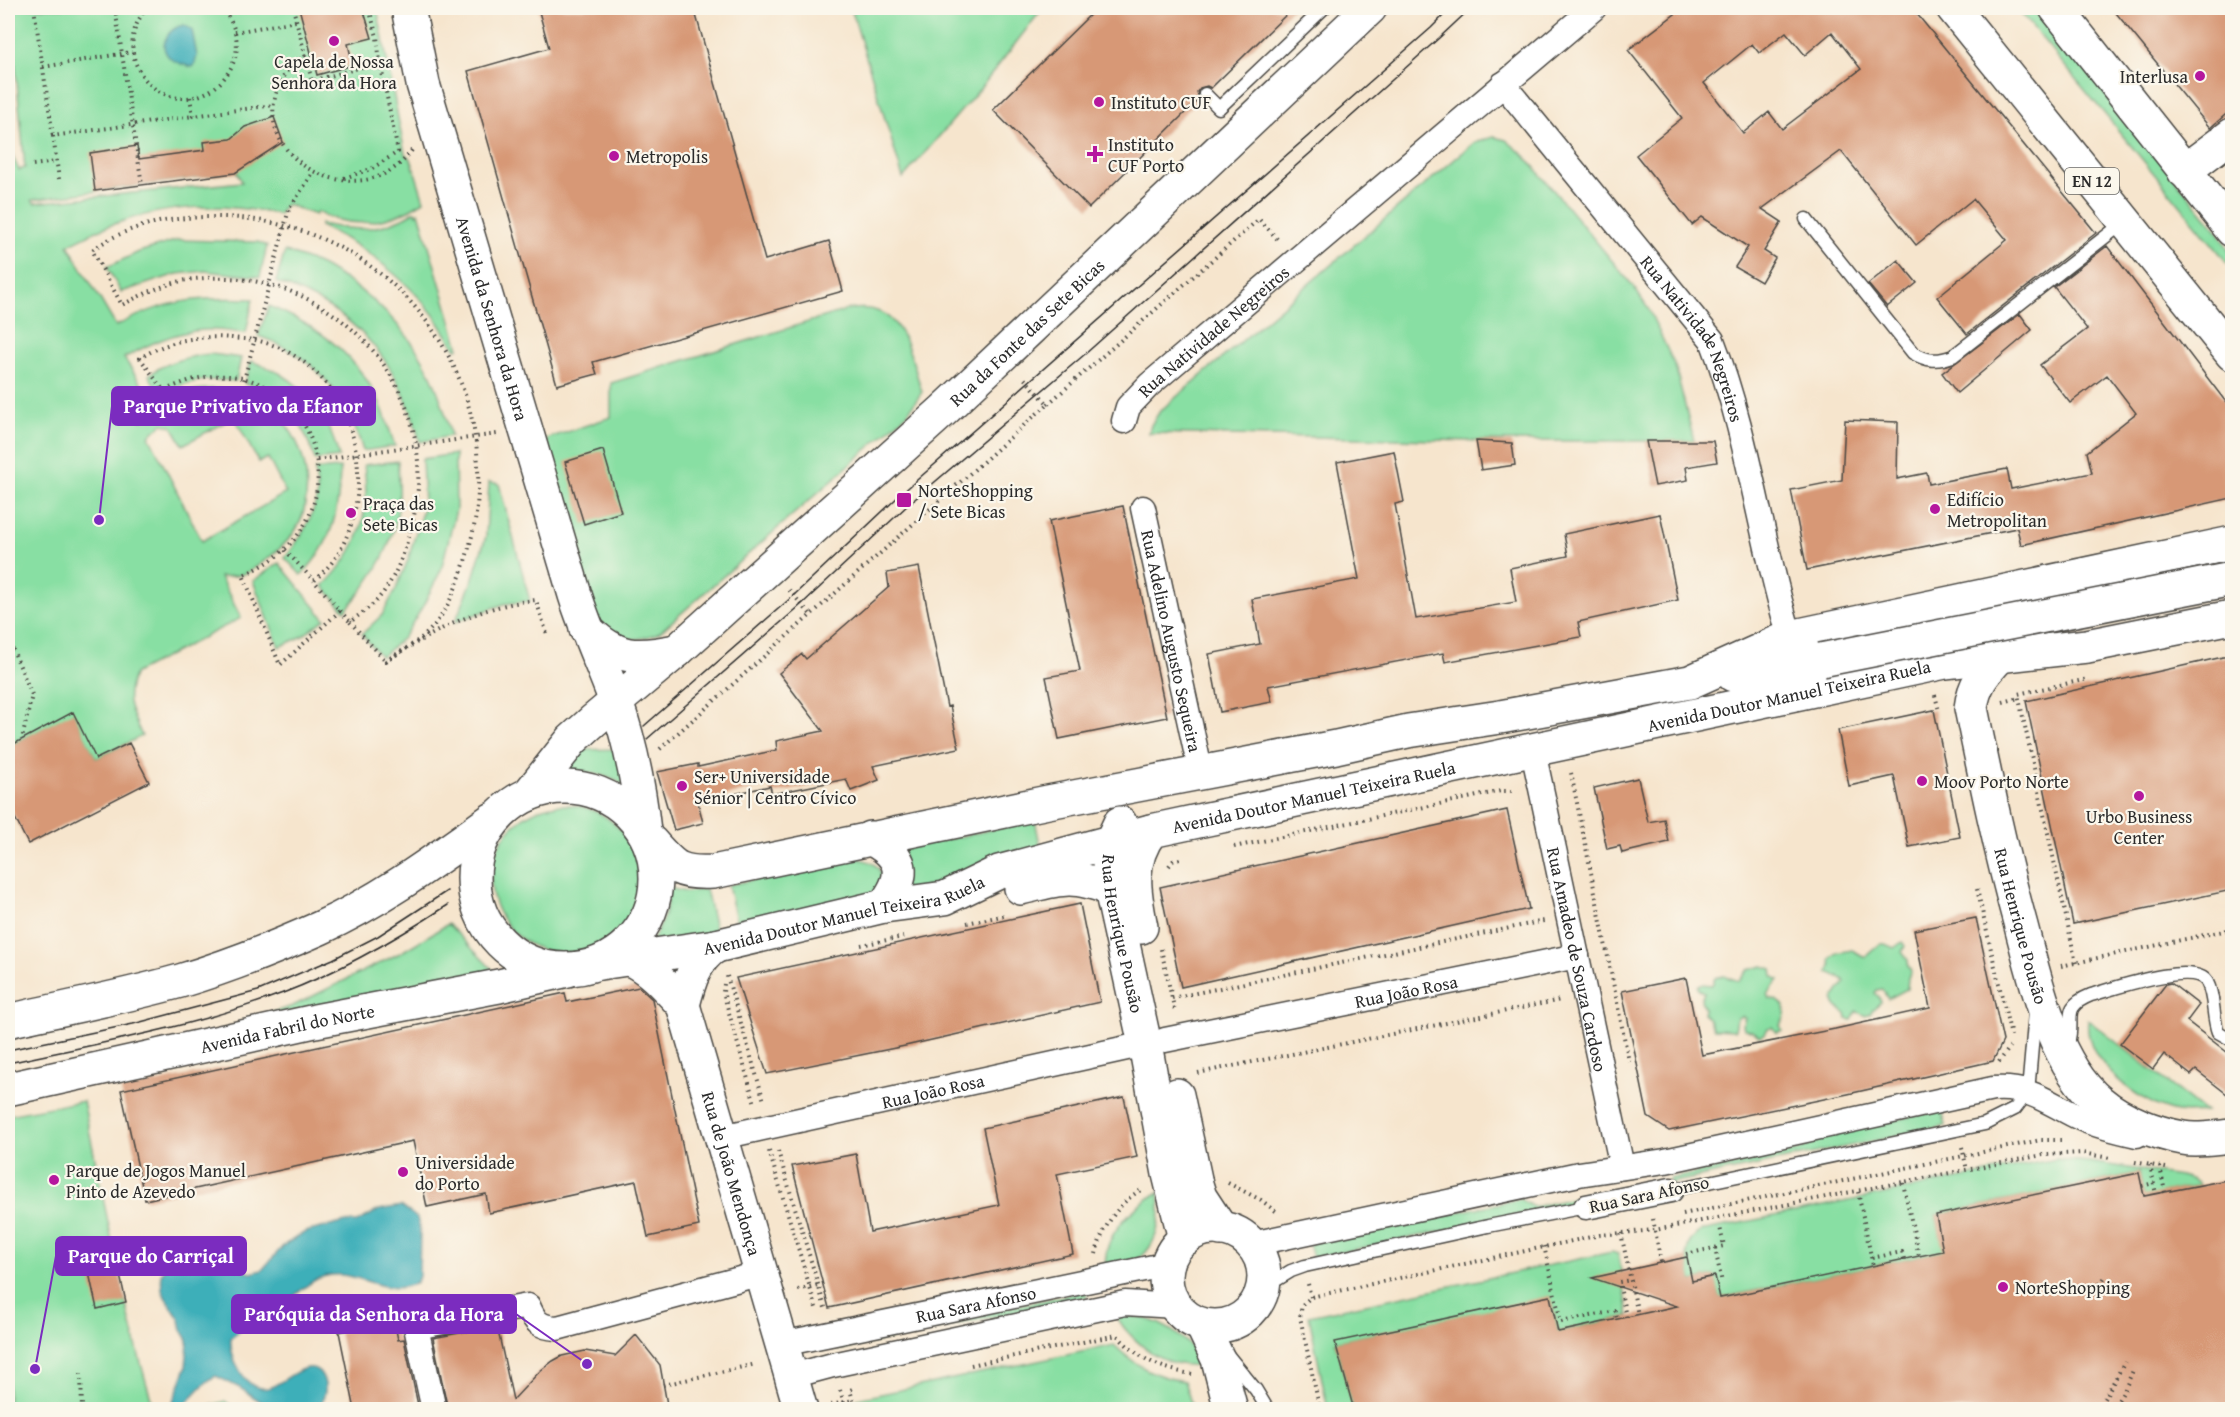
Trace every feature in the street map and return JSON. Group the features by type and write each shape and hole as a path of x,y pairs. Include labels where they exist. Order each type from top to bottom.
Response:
{"main road":[{"name":"Avenida da Senhora da Hora","path":"408,8 423,84 586,629 593,671 604,711 633,765 647,837"},
{"name":"Rua da Fonte das Sete Bicas","path":"518,801 572,741 604,711 678,650 944,410 1370,8"},
{"path":"2056,8 2232,230"},
{"name":"EN 12","path":"1957,12 2232,354"},
{"path":"2184,171 2232,135"},
{"name":"Avenida Doutor Manuel Teixeira Ruela","path":"647,837 674,866 685,871 713,872 870,838 1408,731 1500,717 1690,682 1790,637 2232,543"},
{"name":"Avenida Doutor Manuel Teixeira Ruela","path":"2140,564 2170,569 2184,577 2188,586 2188,597 2182,609 2152,634"},
{"path":"1690,682 1821,660 2232,579"},
{"path":"2019,589 2017,609 2020,630 2035,651"},
{"name":"Avenida Doutor Manuel Teixeira Ruela","path":"615,961 725,962 884,906 951,912 999,872 1150,831 1945,662 2087,646 2232,617"},
{"path":"586,629 606,646 624,655 639,657 678,650"},
{"name":"Rua Henrique Pousão","path":"2001,655 1978,683 1973,693 1971,708 2008,878 2046,977 2063,1051 2084,1086 2100,1102 2145,1127 2184,1138 2232,1136"},
{"name":"Rua Henrique Pousão","path":"1176,1251 1169,1174 1162,1033 1112,889 1109,864 1112,840 1119,824 1135,814 1181,800 1367,756 1408,731"},
{"path":"8,1021 182,980 321,927 444,855 518,801 556,787 583,788 609,798 631,814 647,837 656,865 655,896 645,924 615,961 568,970 540,966 515,954 494,935 480,911 474,884 477,855 488,830 518,801"},
{"name":"Rua Henrique Pousão","path":"1150,831 1142,842 1135,863 1134,890 1162,1033 1196,1184 1200,1197 1221,1228"},
{"path":"870,838 885,846 895,855 899,866 899,880 884,906"},
{"path":"951,912 1005,892 1062,878 1080,879 1112,889"},
{"path":"683,1005 689,982 703,956 725,962"},
{"name":"Rua de João Mendonça","path":"615,961 645,966 683,1005 787,1359 812,1408"},
{"name":"Avenida Fabril do Norte","path":"8,1089 303,1024 499,986 568,970"},
{"path":"1221,1228 1243,1236 1252,1244 1260,1258 1264,1273 1263,1288 1257,1303 1247,1315 1233,1323 1218,1326 1202,1325 1187,1318 1176,1306 1169,1293 1166,1279 1176,1251 1196,1232 1221,1228"},
{"path":"1202,1325 1207,1367 1231,1410"}],"street":[{"name":"Rua Natividade Negreiros","path":"1124,421 1128,407 1138,396 1295,260 1594,8"},
{"name":"Rua Natividade Negreiros","path":"1503,84 1713,340 1725,372 1735,410 1790,637"},
{"name":"Rua Adelino Augusto Sequeira","path":"1143,508 1201,774"},
{"name":"Rua Amadeo de Souza Cardoso","path":"1533,751 1622,1167"},
{"name":"Rua João Rosa","path":"722,1137 1162,1033 1577,956"},
{"name":"Rua Sara Afonso","path":"1252,1244 1567,1176 1665,1161 1994,1089 2011,1088 2028,1092"},
{"name":"Rua Henrique Pousão","path":"2028,1092 2084,1120 2132,1134 2161,1139 2184,1138"},
{"name":"Rua Sara Afonso","path":"1586,1207 1671,1190"},
{"name":"Rua Sara Afonso","path":"787,1359 1176,1251"},
{"path":"434,1410 416,1327 528,1306 535,1322 544,1327 557,1328 762,1273"},
{"name":"Rua Sara Afonso","path":"787,1359 833,1365 1125,1303 1176,1306"},
{"path":"1207,1367 1241,1410"}],"lane":[{"path":"1205,94 1219,108 1324,8"},
{"path":"1806,219 1913,353 1924,359 1940,361 1953,356 2124,222"},
{"path":"2063,1051 2070,1039 2072,1006 2079,1000 2179,973 2195,973 2205,979 2211,989 2218,1032 2232,1040"},
{"path":"2028,1092 2046,977"},
{"name":"Rua Sara Afonso","path":"1671,1190 1985,1125 2014,1109 2028,1092"},
{"name":"Rua Sara Afonso","path":"1263,1288 1291,1270 1305,1266 1586,1207"},
{"path":"1202,1325 1233,1359 1268,1410"}],"path":[{"path":"34,8 59,179"},
{"path":"116,8 142,185"},
{"path":"147,8 134,28 132,52 138,69 149,84 172,96 190,97 213,89 229,71 236,48 235,32 229,18 221,8"},
{"path":"292,8 312,81 380,62"},
{"path":"336,180 371,169 398,152 377,37 369,8"},
{"path":"235,32 296,21"},
{"path":"43,67 132,52"},
{"path":"306,56 296,61 282,77 274,105 275,121 283,142 296,159 314,173 336,180 365,179 382,174 397,167 408,156"},
{"path":"190,97 193,116"},
{"path":"53,136 274,105"},
{"path":"33,165 56,162"},
{"path":"244,380 289,209 314,173"},
{"path":"350,622 376,601 389,583 404,552 417,498 416,445 399,389 385,365 351,326 329,310 296,293 270,284 243,279 194,279 161,286 122,305 92,250 127,231 174,219 237,218 285,225 315,235 350,252 380,273 409,299 434,330 462,384 476,436 478,509 464,566 444,609 427,633 386,661"},
{"path":"654,755 1259,219 1295,260"},
{"path":"164,391 140,358 171,342 191,338 254,340 299,360 324,383 341,406 349,423 358,454 358,490 351,523 338,555 314,581"},
{"path":"1020,374 1048,404"},
{"path":"143,411 164,391 203,377 217,376 260,384 275,392 296,411 308,430 316,460 315,496 309,516 285,550 267,564 243,574 280,665 340,611"},
{"path":"316,460 476,436"},
{"path":"285,550 386,661"},
{"path":"782,583 811,615"},
{"path":"386,661 437,630 479,611 504,604 536,600 547,634"},
{"path":"8,638 32,695 22,739"},
{"path":"2076,963 2018,694 2097,677"},
{"path":"1935,695 1940,714"},
{"path":"1570,767 1629,1062"},
{"path":"1226,849 1501,791 1518,790"},
{"path":"1166,869 1173,861 1191,856"},
{"path":"1976,885 2012,1039 2009,1050 2001,1061 1992,1066"},
{"path":"951,912 1015,913"},
{"path":"1172,998 1547,921"},
{"path":"2046,977 2076,963 2232,929"},
{"path":"852,947 910,935"},
{"path":"1161,945 1172,998 1162,1033"},
{"path":"725,962 727,978 765,1104"},
{"path":"725,962 727,978 723,992 820,1318"},
{"path":"1188,1075 1564,999"},
{"path":"1960,1137 1967,1170"},
{"path":"1676,1216 2041,1140 2072,1140"},
{"path":"778,1150 826,1313"},
{"path":"1320,1410 1299,1317 1306,1300 1544,1246 1600,1235 1655,1230 2043,1155 2082,1153 2116,1159"},
{"path":"2127,1161 2170,1169"},
{"path":"2150,1165 2156,1194"},
{"path":"2160,1167 2165,1192"},
{"path":"1220,1181 1244,1190 1282,1215"},
{"path":"1903,1183 1919,1256"},
{"path":"2142,1186 2154,1183"},
{"path":"1089,1258 1095,1257 1101,1238 1119,1209 1141,1190 1148,1188"},
{"path":"1858,1192 1873,1266"},
{"path":"1661,1263 1653,1220 1664,1218"},
{"path":"1686,1254 1724,1246 1720,1227"},
{"path":"1621,1233 1638,1315"},
{"path":"1544,1246 1561,1322 1615,1311 1617,1319"},
{"path":"1715,1248 1722,1284"},
{"path":"1872,1258 1902,1252 1904,1259"},
{"path":"2093,1294 2105,1277"},
{"path":"1626,1317 1619,1282 1631,1280"},
{"path":"965,1366 1117,1335 1138,1355 1166,1369 1207,1367"},
{"path":"663,1384 787,1359"},
{"path":"2101,1404 2125,1362"},
{"path":"2112,1410 2124,1391 2134,1368"},
{"path":"81,1373 82,1410"},
{"path":"839,1386 846,1410"},
{"path":"856,1410 850,1390 861,1388"},
{"path":"812,1408 853,1400"}],"green space":[{"path":"10,8 377,8 405,154 411,159 424,201 398,215 359,223 331,218 317,212 315,215 286,204 279,214 237,208 176,209 155,212 114,224 68,245 116,326 167,305 198,300 253,299 246,333 209,330 182,333 124,358 152,400 138,414 142,421 164,402 181,394 200,390 233,391 254,398 272,410 287,425 298,444 307,487 304,510 299,525 284,544 249,572 237,576 220,577 241,618 135,673 129,690 129,698 142,736 96,759 73,713 8,747 8,147 19,170 25,168","holes":["237,172 242,182 34,203 32,200","234,417 258,461 268,458 286,493 202,541 149,436 162,424 172,426 183,445"]},
{"path":"851,8 1043,8 980,89 903,178"},
{"path":"2017,8 2036,8 2220,234 2232,256 2232,268"},
{"path":"1494,137 1506,140 1525,156 1633,286 1649,310 1675,366 1694,441 1476,441 1149,433 1160,411 1475,142"},
{"path":"415,211 417,214 419,212 459,348 456,349 433,314 396,275 351,242 320,226 321,224 358,229 370,228 392,223"},
{"path":"178,240 258,242 267,246 260,277 205,271 177,274 121,292 107,267 139,252"},
{"path":"285,251 328,269 360,290 389,315 424,361 441,399 451,436 420,442 400,386 370,342 351,323 329,307 276,282"},
{"path":"269,306 317,331 331,341 356,366 380,403 395,446 363,451 348,412 326,380 296,354 258,336"},
{"path":"850,309 867,309 881,313 891,320 906,342 922,392 907,414 660,632 641,639 633,639 619,635 604,626 596,619 546,439 611,417 611,383"},
{"path":"211,354 241,358 236,381 196,381 159,393 149,375 178,360"},
{"path":"251,361 281,374 302,390 325,421 339,457 315,460 305,433 283,403 260,389 245,384"},
{"path":"455,454 456,510 441,570 422,608 403,638 381,657 362,634 382,615 408,560 424,505 422,459"},
{"path":"398,461 399,499 388,546 374,573 345,611 323,586 346,559 360,531 366,500 364,465"},
{"path":"340,468 336,513 332,526 320,551 301,575 285,558 313,511 317,491 315,470"},
{"path":"489,482 499,484 530,601 504,604 455,622 472,581 486,536"},
{"path":"279,563 325,619 301,637 279,647 253,581"},
{"path":"622,749 633,791 605,776 574,771 552,772 574,750"},
{"path":"565,805 594,810 618,826 634,850 639,879 634,908 618,932 594,948 565,953 536,948 512,932 496,908 491,879 496,850 512,826 536,810"},
{"path":"1035,820 1042,854 905,893 899,850"},
{"path":"854,859 868,861 879,870 881,882 876,894 738,929 728,885"},
{"path":"669,888 686,892 706,889 716,933 644,950 655,936 662,921"},
{"path":"448,924 494,971 242,1022 293,1006 400,953"},
{"path":"1902,942 1905,946 1902,952 1908,960 1911,971 1907,989 1888,999 1882,989 1877,990 1875,993 1881,1002 1870,1014 1866,1016 1856,1011 1852,1020 1847,1019 1846,1014 1834,1001 1845,982 1828,972 1831,966 1830,959 1837,953 1852,950 1865,957 1880,944 1894,948"},
{"path":"1763,966 1772,969 1773,976 1779,980 1767,994 1769,998 1785,1007 1785,1015 1780,1025 1782,1030 1777,1033 1772,1027 1768,1028 1765,1034 1759,1036 1744,1029 1745,1018 1742,1016 1737,1018 1735,1030 1714,1029 1709,1019 1703,1014 1704,1008 1701,1000 1704,993 1698,989 1698,986 1712,985 1715,978 1724,976 1739,981 1748,970"},
{"path":"2088,1020 2205,1112 2172,1111 2144,1099 2129,1089 2103,1064 2094,1050 2089,1035"},
{"name":"Parque de Jogos Manuel Pinto de Azevedo","path":"83,1101 124,1294 154,1409 8,1410 8,1115"},
{"path":"1942,1110 1946,1126 1670,1183 1669,1179 1798,1151 1833,1133"},
{"path":"2056,1159 2180,1176 2193,1180 2199,1185 2144,1197 2139,1173 1936,1215 1944,1251 1720,1298 1714,1276 1692,1281 1687,1260 1688,1247 1690,1241 1701,1231"},
{"path":"1159,1192 1159,1223 1153,1242 1140,1258 1106,1269 1109,1245 1121,1223 1129,1214"},
{"path":"1583,1196 1585,1201 1313,1258 1309,1243 1520,1199 1533,1207"},
{"path":"1612,1252 1618,1254 1629,1316 1558,1332 1550,1297 1335,1342 1354,1409 1328,1410 1309,1316"},
{"path":"1086,1291 1087,1297 838,1350 837,1344"},
{"path":"1116,1317 1147,1319 1170,1329 1189,1345 1202,1365 1176,1363 1153,1353 1142,1346"},
{"path":"1114,1345 1146,1369 1184,1381 1193,1409 860,1410 857,1399"},
{"path":"225,1401 236,1409 201,1409"}],"water":[{"path":"184,25 192,30 197,56 192,67 171,59 164,47 170,33"},
{"path":"401,1206 417,1218 420,1230 417,1282 396,1288 343,1275 325,1276 312,1282 281,1306 253,1321 231,1338 237,1365 241,1373 254,1386 268,1388 302,1369 316,1369 323,1378 325,1387 319,1409 272,1409 240,1388 216,1376 186,1403 176,1408 173,1402 186,1367 188,1340 182,1330 180,1320 162,1289 161,1274 168,1263 185,1256 205,1257 251,1273 262,1270 284,1245 305,1232 346,1222 357,1222 379,1210"}],"building":[{"name":"Capela de Nossa Senhora da Hora","path":"299,8 363,8 372,38 348,44 353,65 317,75"},
{"name":"Metropolis","path":"538,8 694,8 765,260 829,241 843,291 593,362 597,374 557,385 468,71 549,48"},
{"name":"Instituto CUF Porto","path":"1097,8 1293,8 1211,88 1207,86 1200,88 1197,92 1199,99 1089,208 993,110"},
{"path":"1683,8 1912,8 2096,233 1967,334 1937,297 2007,240 1973,199 1916,245 1841,151 1762,209 1782,222 1764,251 1775,258 1761,282 1735,267 1748,247 1702,217 1692,225 1636,155 1682,118 1628,50","holes":["1786,32 1805,55 1832,32 1861,69 1782,129 1769,112 1743,133 1704,83 1752,44 1759,53"]},
{"name":"Interlusa","path":"2112,8 2232,8 2232,109 2210,128"},
{"path":"274,117 283,142 235,173 95,191 90,153 137,146 139,159 205,150 204,142 231,139 245,127"},
{"path":"2107,246 2232,410 2232,498 2021,545 2017,528 1807,570 1791,490 1842,480 1845,420 1898,422 1897,479 1927,473 1929,484 2007,469 2011,489 2092,473 2087,452 2136,413 2107,375 2070,403 2040,365 2087,329 2054,287"},
{"path":"1898,260 1917,283 1887,307 1868,284"},
{"path":"2020,314 2032,330 1957,393 1942,373"},
{"path":"1476,441 1512,443 1515,465 1481,470"},
{"path":"1646,441 1713,441 1717,462 1686,467 1688,480 1655,486"},
{"path":"603,450 621,512 584,524 565,462"},
{"path":"1394,451 1404,502 1395,504 1416,619 1516,602 1510,568 1568,556 1564,534 1660,514 1678,600 1578,622 1581,637 1445,662 1443,653 1268,686 1272,702 1220,712 1209,654 1260,644 1252,599 1359,579 1337,462"},
{"path":"1123,506 1167,717 1059,739 1046,677 1080,671 1049,521"},
{"path":"919,567 947,707 950,706 959,748 873,766 879,780 851,791 846,779 772,794 770,786 698,802 703,823 674,830 657,772 698,764 698,767 777,750 776,741 823,731 779,673 802,654 806,659 889,587 887,573"},
{"name":"Urbo Business Center","path":"2232,655 2232,890 2073,924 2026,701"},
{"name":"Moov Porto Norte","path":"1934,710 1960,837 1909,847 1894,776 1849,786 1838,730"},
{"path":"73,712 96,759 129,743 149,782 28,844 8,804 8,747"},
{"path":"1638,778 1648,822 1664,819 1669,842 1622,853 1620,846 1607,849 1594,788"},
{"path":"1507,810 1529,909 1181,987 1160,887"},
{"path":"1080,904 1100,1002 767,1074 736,978"},
{"path":"1976,918 2003,1041 1993,1061 1669,1131 1648,1117 1622,991 1686,978 1702,1055 1835,1029 1930,1008 1914,930"},
{"path":"2171,983 2199,1005 2187,1021 2232,1056 2232,1098 2196,1070 2191,1075 2164,1054 2153,1069 2120,1044 2166,984"},
{"path":"639,987 652,999 699,1226 648,1237 636,1181 489,1213 486,1194 427,1207 413,1141 145,1200 121,1090 565,993 567,1002"},
{"path":"1124,1097 1137,1157 1057,1174 1073,1254 829,1308 792,1166 856,1154 870,1232 999,1205 983,1128"},
{"name":"NorteShopping","path":"2139,1173 2144,1196 2232,1179 2232,1410 1354,1410 1335,1342 1550,1296 1558,1332 1677,1306 1592,1278 1687,1257 1692,1281 1715,1276 1720,1298 1750,1292 1943,1251 1936,1215"},
{"path":"113,1244 126,1302 97,1309 84,1250"},
{"path":"394,1320 398,1340 404,1339 419,1410 355,1410 339,1332"},
{"path":"497,1326 513,1400 540,1371 562,1356 585,1351 615,1356 636,1335 660,1365 668,1410 448,1410 433,1338"}],"tram line":[{"path":"644,726 793,596 901,494 1451,8"},
{"path":"647,739 802,604 909,504 1084,355 1471,8"},
{"path":"8,1050 133,1024 258,991 333,959 378,936 447,891"},
{"path":"8,1063 181,1025 283,993 368,954 448,905"}],"place":[{"name":"Capela de Nossa Senhora da Hora","path":"334,41"},
{"name":"Interlusa","path":"2200,76"},
{"name":"Instituto CUF","path":"1099,102"},
{"name":"Instituto CUF Porto","path":"1095,154"},
{"name":"Metropolis","path":"614,156"},
{"name":"NorteShopping / Sete Bicas","path":"904,500"},
{"name":"Edifício Metropolitan","path":"1935,509"},
{"name":"Praça das Sete Bicas","path":"351,513"},
{"name":"Parque Privativo da Efanor","path":"99,520"},
{"name":"Moov Porto Norte","path":"1922,781"},
{"name":"Ser+ Universidade Sénior | Centro Cívico","path":"682,786"},
{"name":"Urbo Business Center","path":"2139,796"},
{"name":"Universidade do Porto","path":"403,1172"},
{"name":"Parque de Jogos Manuel Pinto de Azevedo","path":"54,1180"},
{"name":"NorteShopping","path":"2003,1287"},
{"name":"Paróquia da Senhora da Hora","path":"587,1364"},
{"name":"Parque do Carriçal","path":"35,1369"}]}
